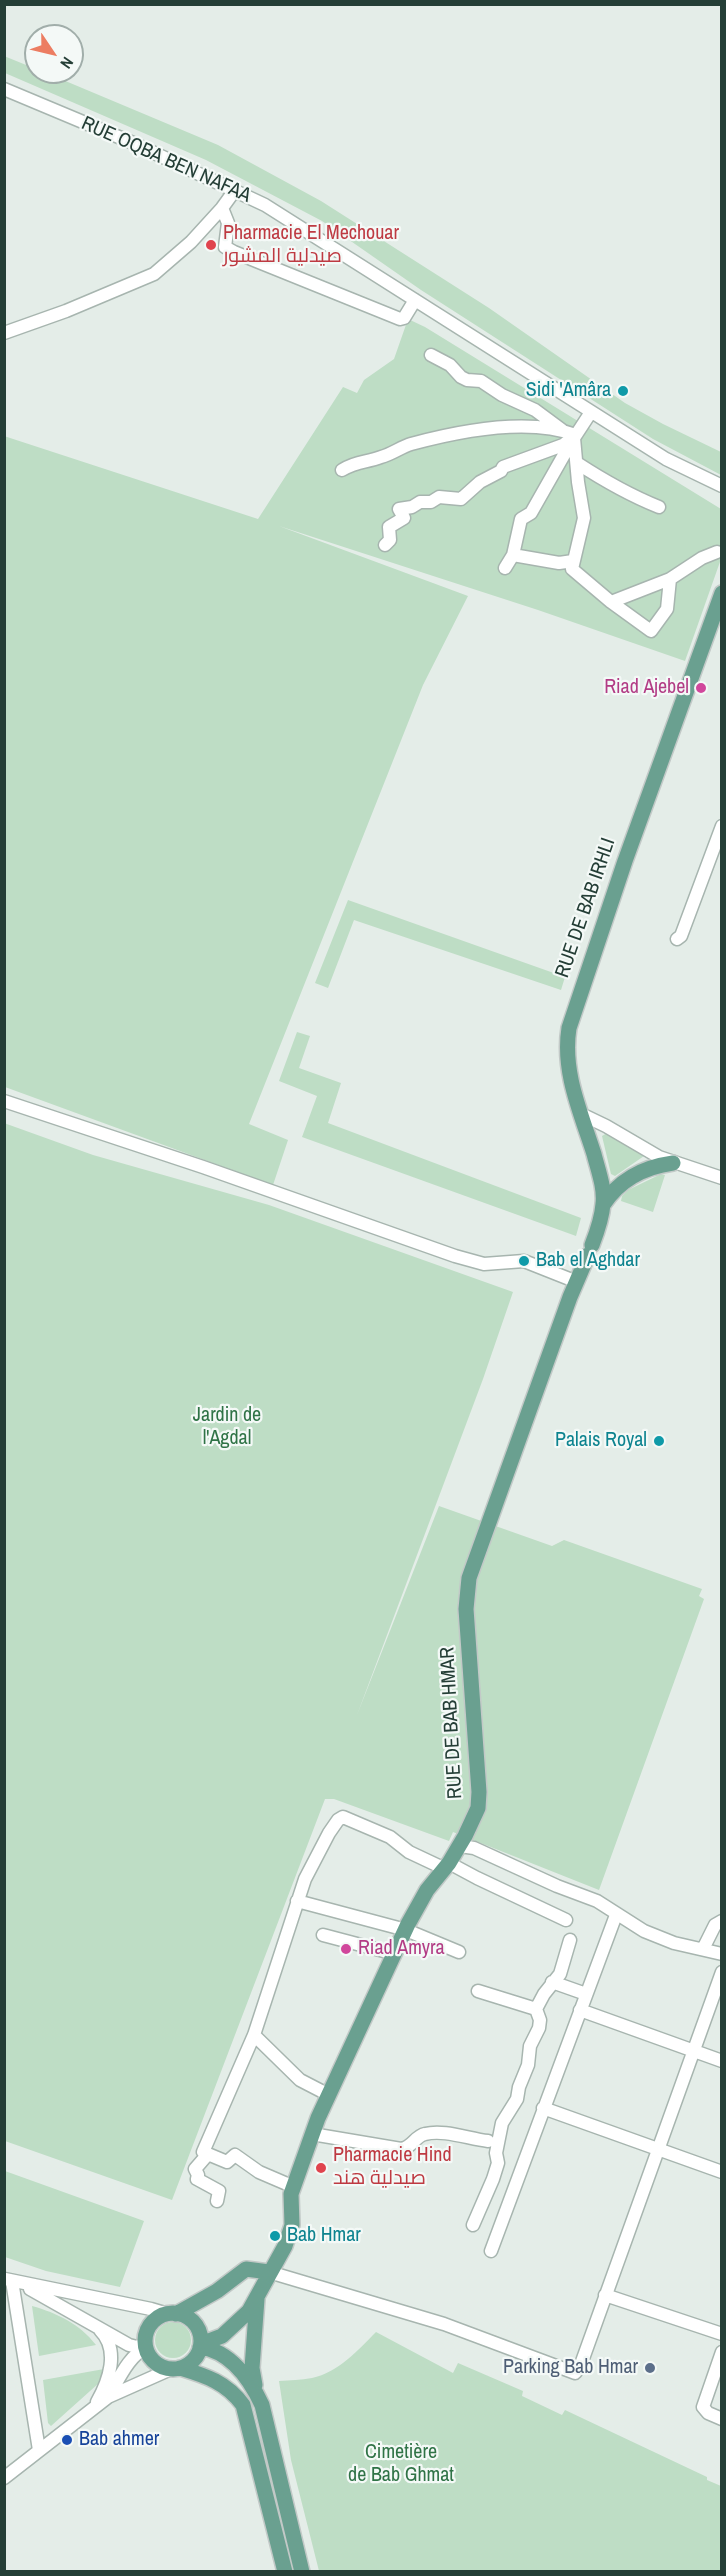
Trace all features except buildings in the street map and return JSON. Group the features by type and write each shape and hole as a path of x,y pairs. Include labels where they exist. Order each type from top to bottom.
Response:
{"main road":[{"name":"RUE DE BAB IRHLI","path":"590,1250 603,1205 601,1183 567,1064 568,1028 621,872 722,593"},
{"path":"603,1205 609,1196 630,1178 652,1167 673,1163"},
{"name":"RUE DE BAB HMAR","path":"201,2345 216,2340 228,2331 249,2311 257,2299 290,2235 291,2194 312,2134 348,2049 427,1890 460,1846 478,1808 479,1792 466,1609 469,1578 490,1513 590,1250"},
{"path":"269,2272 246,2269 217,2290 151,2325 146,2346 154,2361 162,2367 220,2382 233,2392 243,2405 285,2571"},
{"path":"256,2391 252,2368 257,2299"},
{"path":"172,2314 185,2316 194,2323 200,2333 201,2345 194,2360 176,2369"},
{"path":"201,2345 223,2356 242,2372 256,2391 262,2404 302,2571"}],"street":[{"name":"RUE OQBA BEN NAFAA","path":"4,89 133,143 235,190 296,223 666,459 722,486"},
{"path":"4,333 97,299 154,274 178,254 222,208 235,190"},
{"path":"222,208 228,223 225,247 234,252 400,320 404,318 415,300"},
{"path":"431,355 450,365 461,377 481,381 502,395 535,410 562,430 575,436"},
{"path":"505,568 513,555 521,519 531,513 591,412"},
{"path":"342,470 356,462 379,458 409,445 468,430 488,430 512,426 562,430"},
{"path":"575,436 578,483 584,518 572,569 611,602 651,631 667,609 670,579"},
{"path":"385,545 390,540 389,527 396,525 398,520 404,518 399,509 412,507 420,502 431,502 439,497 461,499 480,482 501,471 503,466 563,445 575,436"},
{"path":"577,463 600,476 609,485 659,507"},
{"path":"611,602 670,579 702,558 717,552"},
{"path":"513,555 559,563 573,561"},
{"path":"677,939 681,936 717,854 722,826"},
{"path":"4,1101 171,1156 454,1256 484,1264 524,1261 577,1282"},
{"path":"581,1114 673,1163 722,1178"},
{"path":"294,2187 259,2172 235,2155 227,2162 203,2152 254,2035 297,1901 329,1833 338,1820 343,1816 390,1838 409,1852 477,1878 566,1920"},
{"path":"460,1846 474,1848 557,1886 597,1901 616,1915 654,1935 674,1943 722,1954"},
{"path":"297,1901 406,1930 459,1952"},
{"path":"491,2251 616,1915"},
{"path":"703,1949 715,1925 722,1921"},
{"path":"323,1935 395,1954"},
{"path":"536,2008 563,1968 570,1940"},
{"path":"269,2272 444,2324 575,2373 580,2367 722,1972"},
{"path":"552,1982 586,1994"},
{"path":"478,1991 536,2008"},
{"path":"473,2224 498,2163 496,2153 502,2123 517,2100 519,2087 528,2065 531,2046 539,2028 540,2020 536,2008"},
{"path":"580,2010 722,2061"},
{"path":"254,2035 300,2080 329,2095"},
{"path":"543,2108 722,2172"},
{"path":"312,2134 401,2149 408,2147 421,2135 431,2133 488,2141"},
{"path":"208,2154 195,2169 198,2175 196,2180 219,2191 217,2200"},
{"path":"12,2281 172,2314"},
{"path":"12,2281 90,2321 129,2345 146,2346"},
{"path":"12,2281 39,2450"},
{"path":"605,2295 722,2334"},
{"path":"90,2321 107,2339 110,2355 110,2378 93,2410"},
{"path":"4,2478 108,2397 134,2357 146,2346"},
{"path":"722,2352 703,2407 708,2413 722,2419"},
{"path":"108,2397 176,2369"}],"green space":[{"path":"4,56 24,64 24,81 5,73"},
{"path":"30,84 73,84 218,145 321,201 489,308 625,403 721,452 721,475 653,439 421,290 322,221 206,160"},
{"path":"408,319 425,327 721,509 721,559 685,661 538,610 279,526 468,596 423,685 249,1124 288,1140 273,1185 5,1087 4,436 258,519 343,387 357,393 364,380 394,359"},
{"path":"348,900 565,977 561,990 354,920 328,988 315,983"},
{"path":"297,1032 310,1036 299,1068 341,1083 328,1123 581,1218 576,1236 302,1137 317,1096 279,1081"},
{"name":"Jardin de l'Agdal","path":"4,1123 93,1155 269,1205 513,1292 483,1379 357,1715 439,1506 552,1546 564,1540 702,1589 699,1596 704,1599 599,1890 453,1832 449,1841 334,1799 325,1799 172,2200 5,2141"},
{"path":"607,1133 644,1156 615,1176 611,1174 602,1136"},
{"path":"661,1174 665,1175 653,1212 621,1201 622,1196 628,1190"},
{"path":"5,2171 144,2221 120,2287 46,2271 5,2257"},
{"path":"32,2306 67,2320 83,2331 96,2345 39,2356"},
{"path":"173,2322 185,2328 191,2340 185,2352 173,2358 161,2352 155,2340 161,2328"},
{"name":"Cimetière de Bab Ghmat","path":"376,2332 453,2373 458,2363 523,2391 522,2396 562,2415 565,2410 707,2477 707,2480 721,2486 721,2571 319,2571 291,2460 279,2381 312,2378 331,2371"},
{"path":"104,2369 99,2383 51,2426 48,2423 43,2380"}],"place":[{"name":"Pharmacie El Mechouar صيدلية المشور","path":"211,245"},
{"name":"Sidi 'Amâra","path":"623,391"},
{"name":"Riad Ajebel","path":"701,688"},
{"name":"Bab el Aghdar","path":"524,1261"},
{"name":"Palais Royal","path":"659,1441"},
{"name":"Riad Amyra","path":"346,1949"},
{"name":"Pharmacie Hind صيدلية هند","path":"321,2168"},
{"name":"Bab Hmar","path":"275,2236"},
{"name":"Parking Bab Hmar","path":"650,2368"},
{"name":"Bab ahmer","path":"67,2440"}]}
